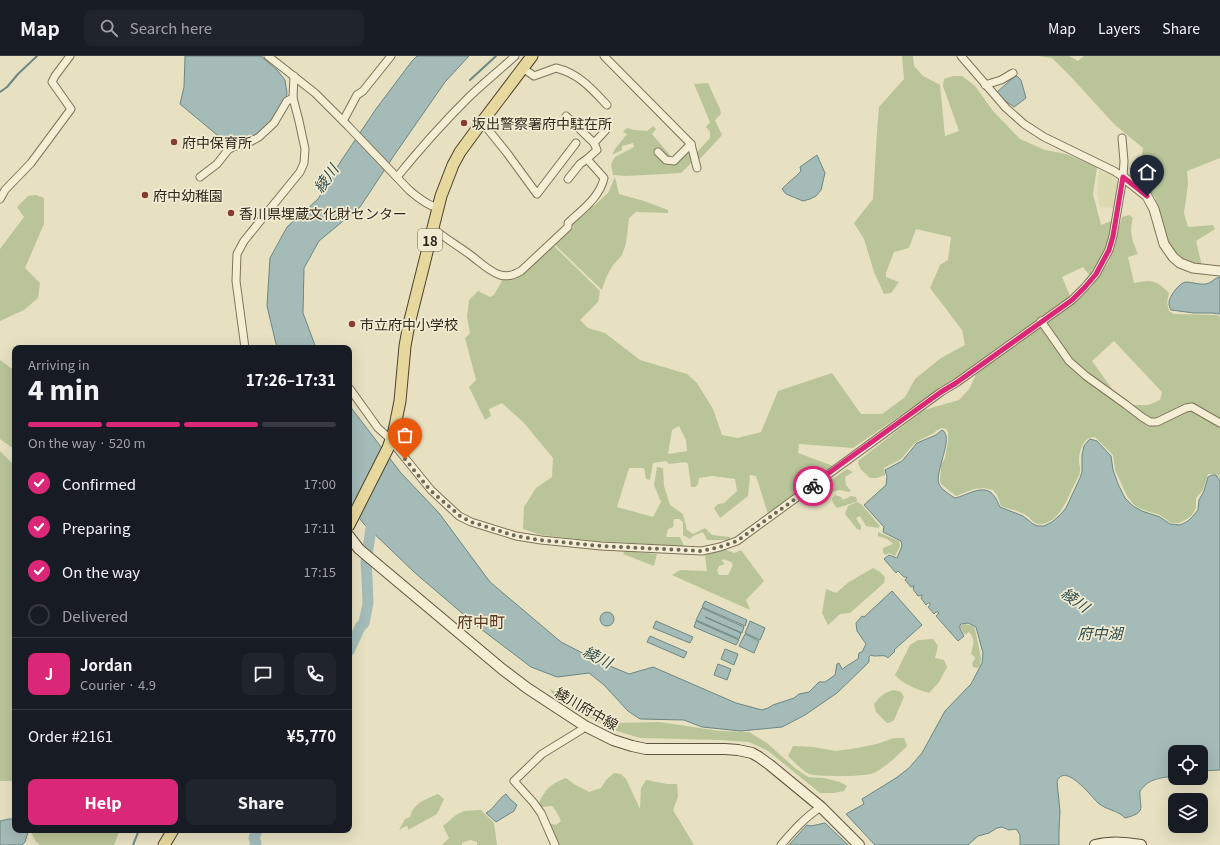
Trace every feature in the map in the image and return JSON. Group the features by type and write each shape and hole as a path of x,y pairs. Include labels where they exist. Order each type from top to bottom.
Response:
{"main road":[{"name":"18","path":"352,518 389,445 400,401 405,346 409,324 442,196 453,165 460,152 532,56"},
{"name":"綾川府中線","path":"352,540 359,549 376,564 502,669 527,688 585,726 613,740 646,749 725,749 752,753 776,769 821,807 859,845"},
{"path":"164,845 171,833"},
{"path":"1095,845 1118,842 1141,845"}],"street":[{"path":"0,199 5,190 30,163 71,109 52,82 70,56"},
{"path":"268,56 315,93 346,123 409,190 418,198 439,208"},
{"path":"346,123 357,95 363,91 390,56"},
{"path":"396,177 423,145 467,99 515,56"},
{"path":"604,56 690,144 697,168"},
{"path":"961,56 1006,108 1024,124 1044,137 1114,171 1147,196 1154,209 1164,244 1173,257 1180,263 1193,268 1220,271"},
{"path":"522,68 534,76 556,68 579,77 607,104"},
{"path":"985,85 1001,80 1013,73"},
{"path":"245,345 236,281 237,254 244,241 300,172 304,162 305,149 300,121 293,98 294,76"},
{"path":"200,177 217,164 228,150 248,143 259,137 274,122 287,101 293,98"},
{"path":"566,116 594,144 597,150 587,160 580,164 568,179"},
{"path":"482,122 537,194 576,143"},
{"path":"594,144 606,130"},
{"path":"352,392 389,445 430,490 460,516 471,522 516,536 540,540 601,546 702,551 720,547 737,541 935,396 956,383 1072,300 1085,287 1101,265 1109,250 1113,236 1123,177 1124,161 1122,138"},
{"path":"658,152 666,160 674,161 690,144"},
{"path":"434,228 440,234 492,271 502,275 512,276 521,271 568,227 568,223 593,199 602,186 604,178 587,160"},
{"path":"1041,321 1069,361 1086,376 1150,422 1157,422 1186,408 1192,407 1220,423"},
{"path":"555,845 541,813 514,781 542,754 585,726"},
{"path":"781,845 799,824 821,807"}],"shaded area":[{"path":"1099,170 1111,174 1116,179 1118,184 1114,208 1100,207 1097,194"}],"green space":[{"path":"902,56 913,56 914,66 923,76 940,85 945,136 959,131 943,86 944,79 953,76 962,76 975,86 993,111 1020,139 1045,150 1066,154 1097,167 1093,194 1101,225 1114,220 1109,242 1101,259 1090,276 1083,267 1062,277 1070,296 961,374 853,448 799,444 798,453 833,466 768,514 756,476 750,475 748,496 720,518 714,508 718,504 724,503 737,491 735,479 712,476 699,478 698,484 695,487 691,487 688,464 686,462 669,464 666,461 653,463 650,480 646,479 644,468 629,468 617,507 653,517 661,502 654,485 657,467 663,468 664,486 670,505 683,514 687,530 693,534 705,528 712,535 730,537 730,539 707,540 703,532 693,536 690,539 683,535 683,522 679,519 674,519 673,527 668,529 666,537 680,537 684,546 596,541 541,535 523,529 524,507 536,488 552,477 553,458 524,423 502,403 489,409 491,416 485,420 469,387 476,380 465,338 470,333 467,317 469,300 478,291 490,297 494,295 503,279 514,279 552,244 600,291 598,302 580,320 588,328 605,333 640,360 687,374 697,383 713,409 722,435 738,438 761,432 778,391 832,373 861,414 882,414 905,397 915,379 941,358 965,345 962,330 930,288 940,265 948,260 951,237 916,229 909,248 894,252 886,273 886,277 899,282 891,293 884,294 874,272 864,239 854,223 873,199 879,107 904,79","holes":["679,426 686,440 687,451 668,454 672,430"]},
{"path":"1038,56 1069,56 1078,61 1084,56 1220,56 1220,158 1187,171 1188,184 1184,213 1188,227 1213,225 1215,229 1196,241 1202,266 1188,263 1177,257 1167,244 1155,197 1139,180 1143,148 1115,125 1052,58"},
{"path":"708,83 720,109 721,114 715,120 722,135 699,160 691,163 681,173 626,176 613,175 611,164 615,157 634,147 633,143 622,146 622,150 612,155 627,134 623,132 627,128 647,131 653,126 656,129 652,134 671,158 682,157 689,149 697,152 710,138 710,132 706,127 710,122 694,84"},
{"path":"615,177 619,194 668,210 668,213 636,212 629,218 625,248 609,272 602,290 554,244 574,227 571,224 590,206 594,206 608,193"},
{"path":"36,195 44,198 44,224 25,268 40,283 38,298 24,310 0,321 0,249 24,217 17,207 28,196"},
{"path":"1129,215 1133,218 1131,228 1132,236 1138,254 1128,257 1134,283 1150,281 1161,285 1169,293 1167,302 1169,311 1174,314 1217,315 1220,317 1220,478 1217,474 1208,474 1203,490 1196,498 1196,508 1192,515 1179,523 1171,523 1160,515 1141,509 1134,505 1127,496 1115,470 1113,455 1095,437 1087,439 1082,445 1079,458 1079,474 1057,516 1046,523 1039,524 1026,515 1001,506 997,495 993,490 984,488 974,489 956,496 941,484 941,465 945,458 948,441 948,432 946,429 942,428 937,430 918,441 901,459 884,468 885,475 877,478 870,478 862,471 858,461 924,410 959,400 970,388 976,374 1040,327 1044,329 1048,327 1047,323 1073,304 1092,287 1109,261 1122,217","holes":["1114,341 1162,392 1160,400 1148,405 1131,405 1115,393 1092,361"]},
{"path":"0,360 12,369 12,447 0,439"},
{"path":"0,451 12,463 12,781 0,781"},
{"path":"847,469 853,472 845,477 846,485 851,491 839,490 830,493 827,487 831,480"},
{"path":"835,495 841,497 843,500 851,496 856,497 857,500 856,502 837,508 832,499"},
{"path":"857,502 861,504 880,526 878,528 866,526 860,516 856,518 861,526 861,530 857,529 845,514 848,506"},
{"path":"878,532 899,541 900,546 895,556 889,553 885,555 883,548 893,544 887,539 878,536"},
{"path":"724,549 734,553 741,550 764,581 746,600 750,610 672,575 680,570 707,571 705,555","holes":["723,559 731,562 733,565 728,575 719,575 717,571 719,566 725,564 722,561"]},
{"path":"625,551 657,554 654,566 623,554"},
{"path":"873,568 885,577 884,583 850,613 840,614 828,625 822,613 826,589 836,593 849,582"},
{"path":"965,624 973,626 975,629 981,658 980,666 977,668 973,667 972,663 975,659 971,654 973,637 969,632 965,635 961,629 961,625"},
{"path":"933,639 938,646 935,658 944,660 947,667 939,682 929,693 906,684 895,675 910,645 918,640"},
{"path":"550,689 615,723 659,722 720,731 749,732 767,743 795,768 808,777 824,778 840,782 847,786 844,791 820,793 768,751 749,742 640,738 617,731 591,718 552,693"},
{"path":"894,690 901,692 904,697 894,720 887,723 876,712 874,704 883,695"},
{"path":"894,738 904,738 907,746 883,767 874,773 869,774 822,776 809,774 788,756 793,746 813,747 836,751 877,744"},
{"path":"614,773 621,774 626,779 640,809 641,788 646,780 667,784 677,784 678,797 673,810 694,845 558,845 548,822 556,825 561,821 552,806 541,807 539,803 547,790 556,782 566,778 589,792 601,788 606,780"},
{"path":"438,794 444,799 437,814 408,830 408,827 406,826 399,830 405,819 410,817 417,805"},
{"path":"481,810 494,823 497,845 477,845 477,842 470,840 462,843 462,845 442,845 449,838 443,826 456,815 464,811"},
{"path":"32,833 119,833 114,845 40,845 36,842"}],"water":[{"path":"185,56 261,56 277,70 285,80 287,93 286,99 273,120 260,133 229,145 180,104 184,87"},
{"path":"417,56 469,56 445,82 360,207 319,241 304,268 303,313 315,345 276,345 267,306 270,258 287,227 318,199 341,161 376,109"},
{"path":"1017,76 1021,80 1026,98 1014,107 1004,100 997,92"},
{"path":"817,155 825,173 821,190 816,196 803,201 786,194 782,189 801,171 800,167"},
{"path":"1220,277 1220,314 1171,310 1169,306 1170,298 1181,284 1186,282 1206,284"},
{"path":"352,409 401,473 439,513 490,582 561,642 598,661 629,674 653,667 736,703 762,710 794,698 799,694 809,692 819,682 825,682 835,675 837,664 839,663 843,669 858,659 859,653 862,652 866,644 857,631 856,623 862,616 864,617 892,591 922,625 894,650 895,651 888,658 884,656 871,655 869,657 869,662 837,693 805,715 782,727 741,731 702,727 684,720 640,719 628,711 604,685 589,673 557,677 531,667 477,626 414,572 363,523 352,508"},
{"name":"府中湖","path":"942,430 945,434 945,447 938,478 939,484 948,494 955,498 975,491 986,490 995,497 1000,507 1023,516 1038,526 1044,526 1052,522 1066,508 1082,472 1082,455 1084,446 1090,439 1097,441 1111,456 1113,470 1125,498 1133,506 1142,511 1160,517 1170,524 1180,525 1188,521 1193,516 1198,510 1199,500 1204,491 1208,477 1216,475 1220,481 1220,770 1208,771 1208,745 1168,745 1168,777 1156,779 1147,783 1140,791 1140,811 1137,814 1125,818 1119,813 1098,803 1078,782 1065,775 1060,777 1057,782 1060,811 1059,845 1020,845 1020,835 1017,830 1009,830 1002,827 978,836 968,845 875,845 846,814 864,804 862,799 909,768 922,753 945,711 971,684 982,663 983,653 976,627 968,623 961,624 960,629 964,636 958,641 936,616 939,613 936,612 934,614 928,607 930,603 926,605 921,598 922,595 918,596 913,589 914,586 911,587 905,580 907,578 898,571 896,573 884,559 889,555 897,558 902,546 901,541 883,532 884,527 864,505 886,485 887,477 885,470 902,461 917,443 936,435"},
{"path":"705,601 747,620 745,626 702,607"},
{"path":"702,608 744,627 742,633 705,617 741,633 739,639 696,620"},
{"path":"604,612 610,612 614,616 614,622 610,626 604,626 600,622 600,616"},
{"path":"656,621 693,637 690,643 653,628"},
{"path":"696,621 739,640 736,645 694,627"},
{"path":"750,621 765,628 760,640 745,633"},
{"path":"745,634 759,641 754,653 739,646"},
{"path":"650,636 687,652 684,658 647,642"},
{"path":"725,649 738,654 734,665 721,659"},
{"path":"718,664 731,669 727,680 714,675"},
{"path":"506,794 517,805 514,811 496,822 486,813 492,809"},
{"path":"12,819 12,833 28,833 25,842 22,845 0,845 0,821"},
{"path":"825,823 848,845 789,845 807,825 811,826"}],"waterway":[{"path":"0,92 7,87 37,56"},
{"path":"470,80 496,56"},
{"path":"352,644 360,627 364,623 368,603 366,563 372,521 375,517"},
{"path":"133,845 138,833"},
{"path":"255,845 256,843 254,838 256,833"}],"way so far":[{"path":"405,459 430,490 460,516 471,522 516,536 561,543 601,546 686,551 702,551 720,547 737,541 813,486"}],"place":[{"name":"坂出警察署府中駐在所","path":"464,123"},
{"name":"府中保育所","path":"174,142"},
{"name":"府中幼稚園","path":"145,195"},
{"name":"香川県埋蔵文化財センター","path":"231,213"},
{"name":"市立府中小学校","path":"352,324"}],"district":[{"name":"府中町","path":"481,621"}],"route":[{"path":"813,486 941,392 956,383 1072,300 1096,274 1109,250 1113,236 1123,177 1147,196"}],"water label":[{"name":"綾川","path":"325,178"},
{"name":"綾川","path":"1076,599"},
{"name":"綾川","path":"598,656"}]}
